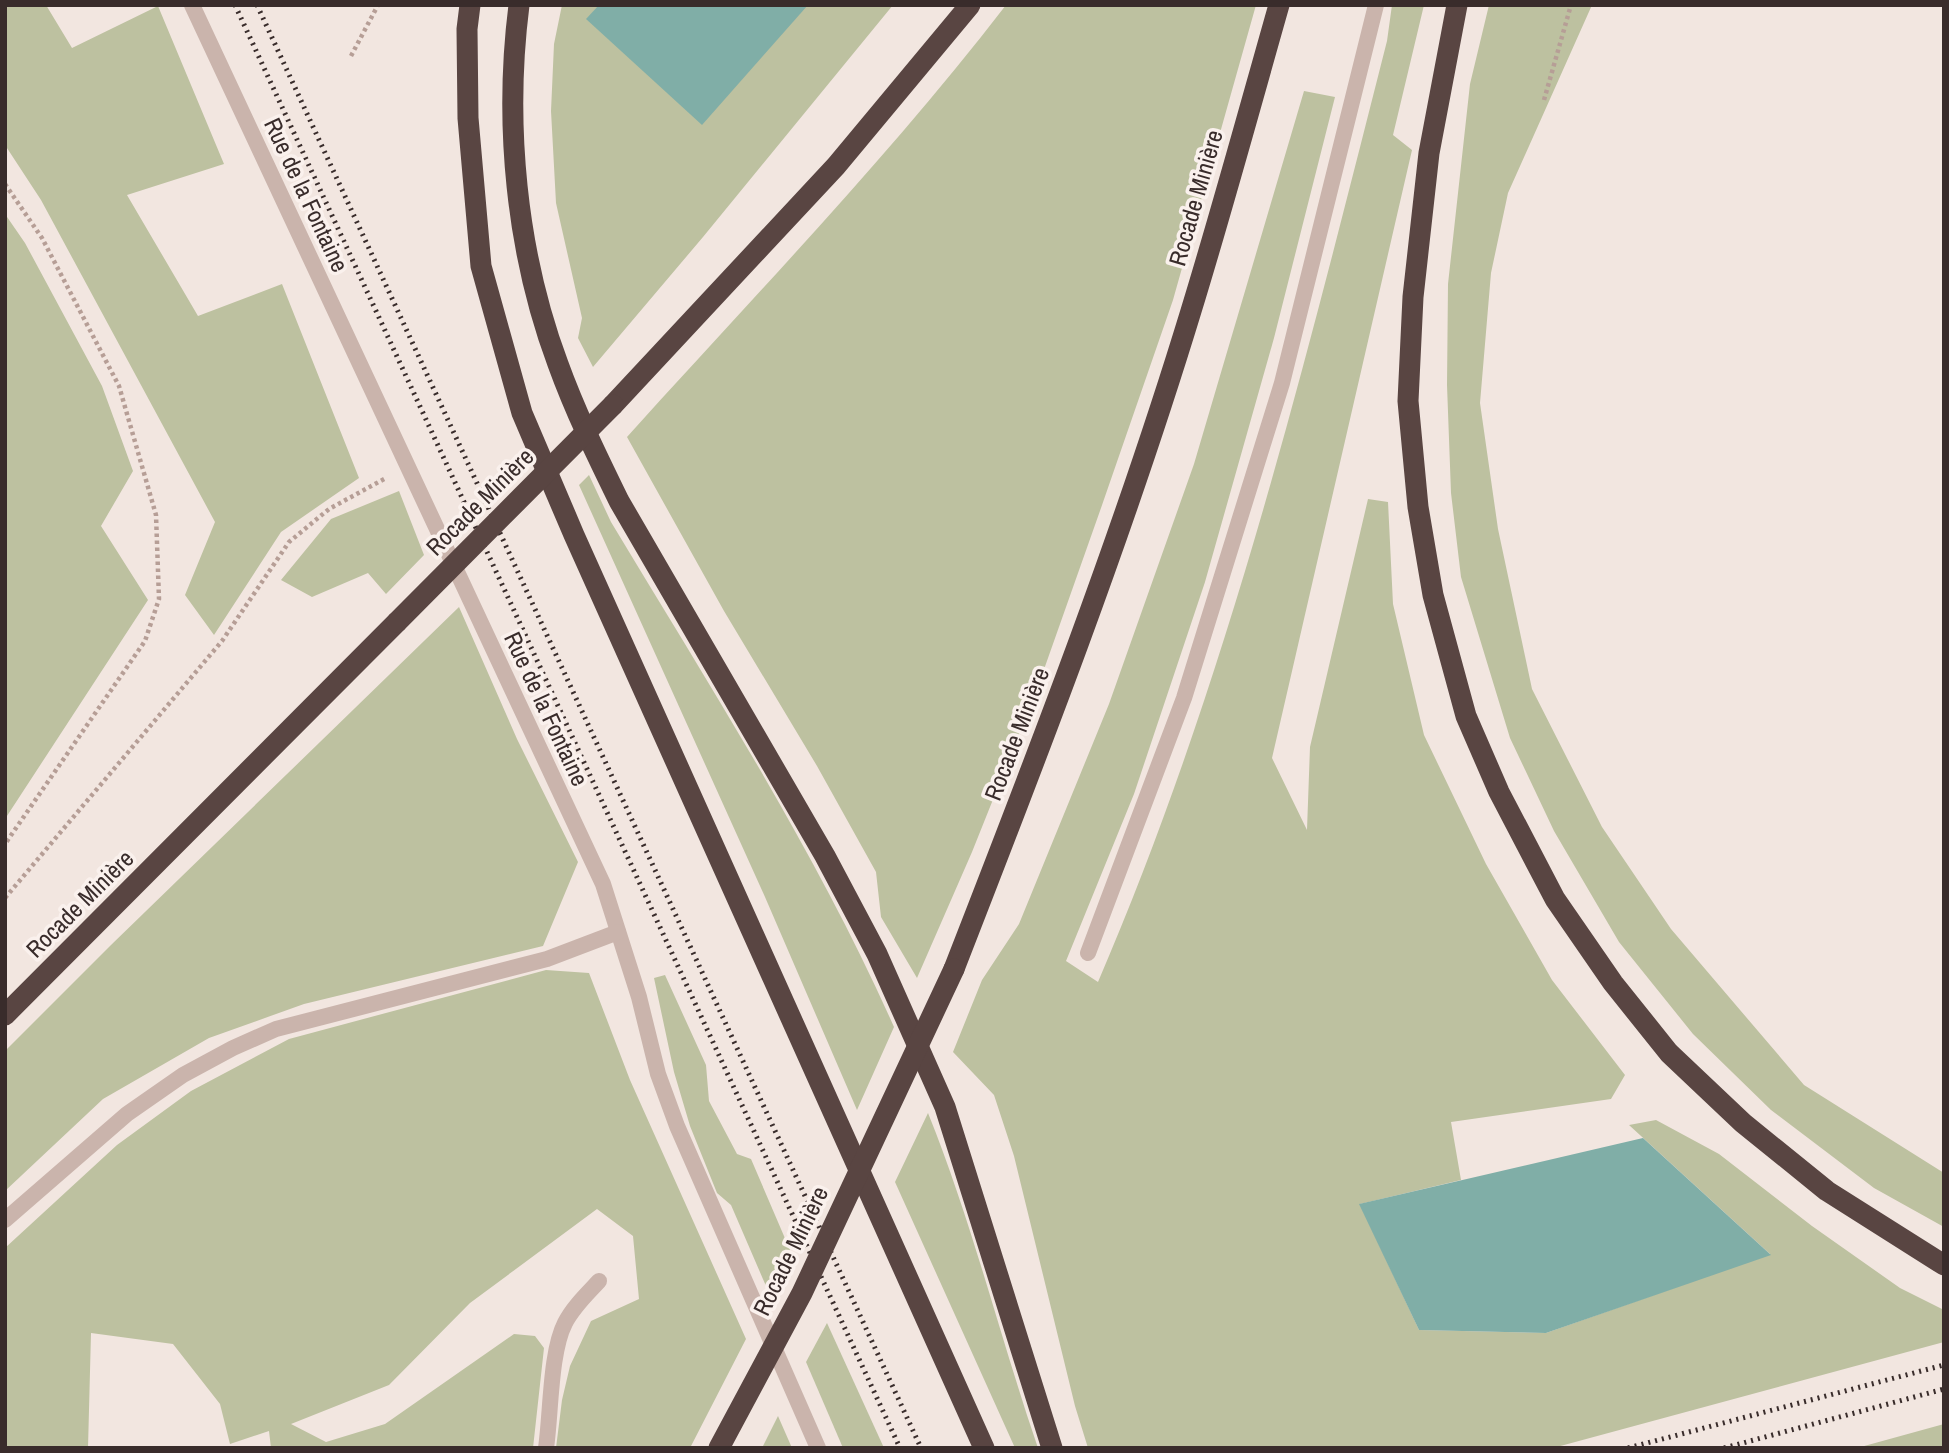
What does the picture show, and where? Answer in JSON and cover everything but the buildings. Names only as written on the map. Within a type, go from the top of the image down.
[{"type":"highway","points":[[470,5],[467,29],[468,118],[481,266],[522,413],[579,547],[984,1448]]},
{"type":"highway","points":[[519,5],[514,79],[518,193],[527,256],[557,363],[590,442],[619,501],[825,856],[877,954],[945,1107],[1052,1448]]},
{"type":"highway","name":"Rocade Minière","points":[[5,1016],[613,405],[836,166],[970,5]]},
{"type":"highway","name":"Rocade Minière","points":[[719,1448],[802,1293],[954,969],[1057,706],[1123,519],[1191,311],[1279,5]]},
{"type":"highway","points":[[1457,5],[1429,153],[1413,297],[1408,401],[1418,507],[1433,595],[1466,716],[1499,792],[1555,899],[1613,983],[1669,1053],[1742,1123],[1827,1191],[1944,1265]]},
{"type":"lane","name":"Rue de la Fontaine","points":[[192,5],[603,884],[639,997],[658,1074],[677,1126],[818,1448]]},
{"type":"lane","points":[[1088,953],[1184,698],[1282,383],[1376,5]]},
{"type":"lane","points":[[5,1220],[127,1114],[183,1075],[233,1048],[276,1029],[547,959],[618,932]]},
{"type":"lane","points":[[546,1448],[556,1350],[564,1325],[573,1309],[599,1280]]},
{"type":"path","points":[[351,56],[378,5]]},
{"type":"path","points":[[1544,100],[1572,5]]},
{"type":"path","points":[[5,184],[42,238],[119,386],[156,515],[159,599],[145,641],[5,844]]},
{"type":"path","points":[[5,898],[222,641],[289,542],[329,509],[376,482],[410,470]]},
{"type":"green space","points":[[5,5],[46,5],[72,48],[158,6],[224,164],[127,195],[198,316],[282,284],[359,478],[281,532],[214,635],[185,595],[215,522],[41,200],[5,145]]},
{"type":"green space","points":[[562,5],[893,5],[593,367],[578,338],[582,318],[556,203],[551,111],[554,44]]},
{"type":"green space","points":[[1006,5],[1256,5],[1173,300],[1101,508],[1036,692],[972,852],[917,978],[881,917],[876,872],[817,766],[724,611],[627,437],[868,171]]},
{"type":"green space","points":[[1392,5],[1424,5],[1393,135],[1412,150],[1272,758],[1307,830],[1310,747],[1368,499],[1388,502],[1393,604],[1424,735],[1486,864],[1552,980],[1625,1075],[1611,1099],[1451,1122],[1461,1180],[1360,1204],[1419,1330],[1546,1333],[1770,1254],[1629,1125],[1656,1120],[1719,1154],[1812,1226],[1900,1288],[1944,1310],[1944,1342],[1553,1448],[1088,1448],[1075,1406],[1014,1156],[994,1095],[953,1052],[982,980],[1019,924],[1109,704],[1194,464],[1304,91],[1335,97],[1274,338],[1205,582],[1134,794],[1066,961],[1098,982],[1187,752],[1261,518],[1357,160],[1387,41]]},
{"type":"green space","points":[[1489,5],[1592,5],[1508,193],[1491,273],[1480,403],[1498,529],[1532,689],[1602,827],[1671,929],[1804,1085],[1944,1173],[1944,1227],[1874,1188],[1771,1110],[1693,1034],[1619,942],[1554,831],[1510,738],[1461,577],[1451,493],[1447,385],[1448,284],[1470,84]]},
{"type":"green space","points":[[5,214],[25,243],[102,386],[133,471],[101,526],[148,600],[5,819]]},
{"type":"green space","points":[[589,475],[611,522],[796,833],[864,962],[894,1027],[857,1110],[765,897],[579,485]]},
{"type":"green space","points":[[399,491],[424,555],[386,594],[368,573],[312,597],[281,580],[331,519]]},
{"type":"green space","points":[[459,607],[517,739],[578,862],[543,946],[304,1004],[209,1038],[103,1099],[5,1191],[5,1051]]},
{"type":"green space","points":[[546,970],[589,973],[630,1080],[746,1339],[690,1448],[556,1448],[562,1400],[570,1366],[591,1321],[639,1299],[633,1236],[597,1209],[470,1303],[389,1385],[291,1424],[326,1442],[385,1424],[514,1334],[535,1336],[544,1348],[533,1448],[271,1448],[269,1431],[230,1444],[220,1404],[173,1344],[91,1333],[88,1448],[5,1448],[5,1248],[117,1145],[191,1091],[289,1039]]},
{"type":"green space","points":[[665,975],[706,1065],[709,1101],[737,1154],[751,1159],[790,1250],[769,1293],[731,1205],[717,1193],[690,1126],[674,1072],[654,978]]},
{"type":"green space","points":[[928,1113],[972,1238],[1038,1448],[1015,1448],[895,1182]]},
{"type":"green space","points":[[827,1323],[884,1448],[843,1448],[806,1362]]},
{"type":"green space","points":[[778,1416],[792,1448],[762,1448]]},
{"type":"green space","points":[[1944,1424],[1944,1448],[1857,1448]]},
{"type":"water","points":[[599,5],[808,5],[702,125],[586,19]]},
{"type":"water","points":[[1643,1138],[1771,1255],[1546,1333],[1419,1330],[1359,1204]]},
{"type":"railway","points":[[235,5],[900,1448]]},
{"type":"railway","points":[[257,5],[921,1448]]},
{"type":"railway","points":[[1628,1448],[1944,1365]]},
{"type":"railway","points":[[1724,1448],[1944,1389]]}]
